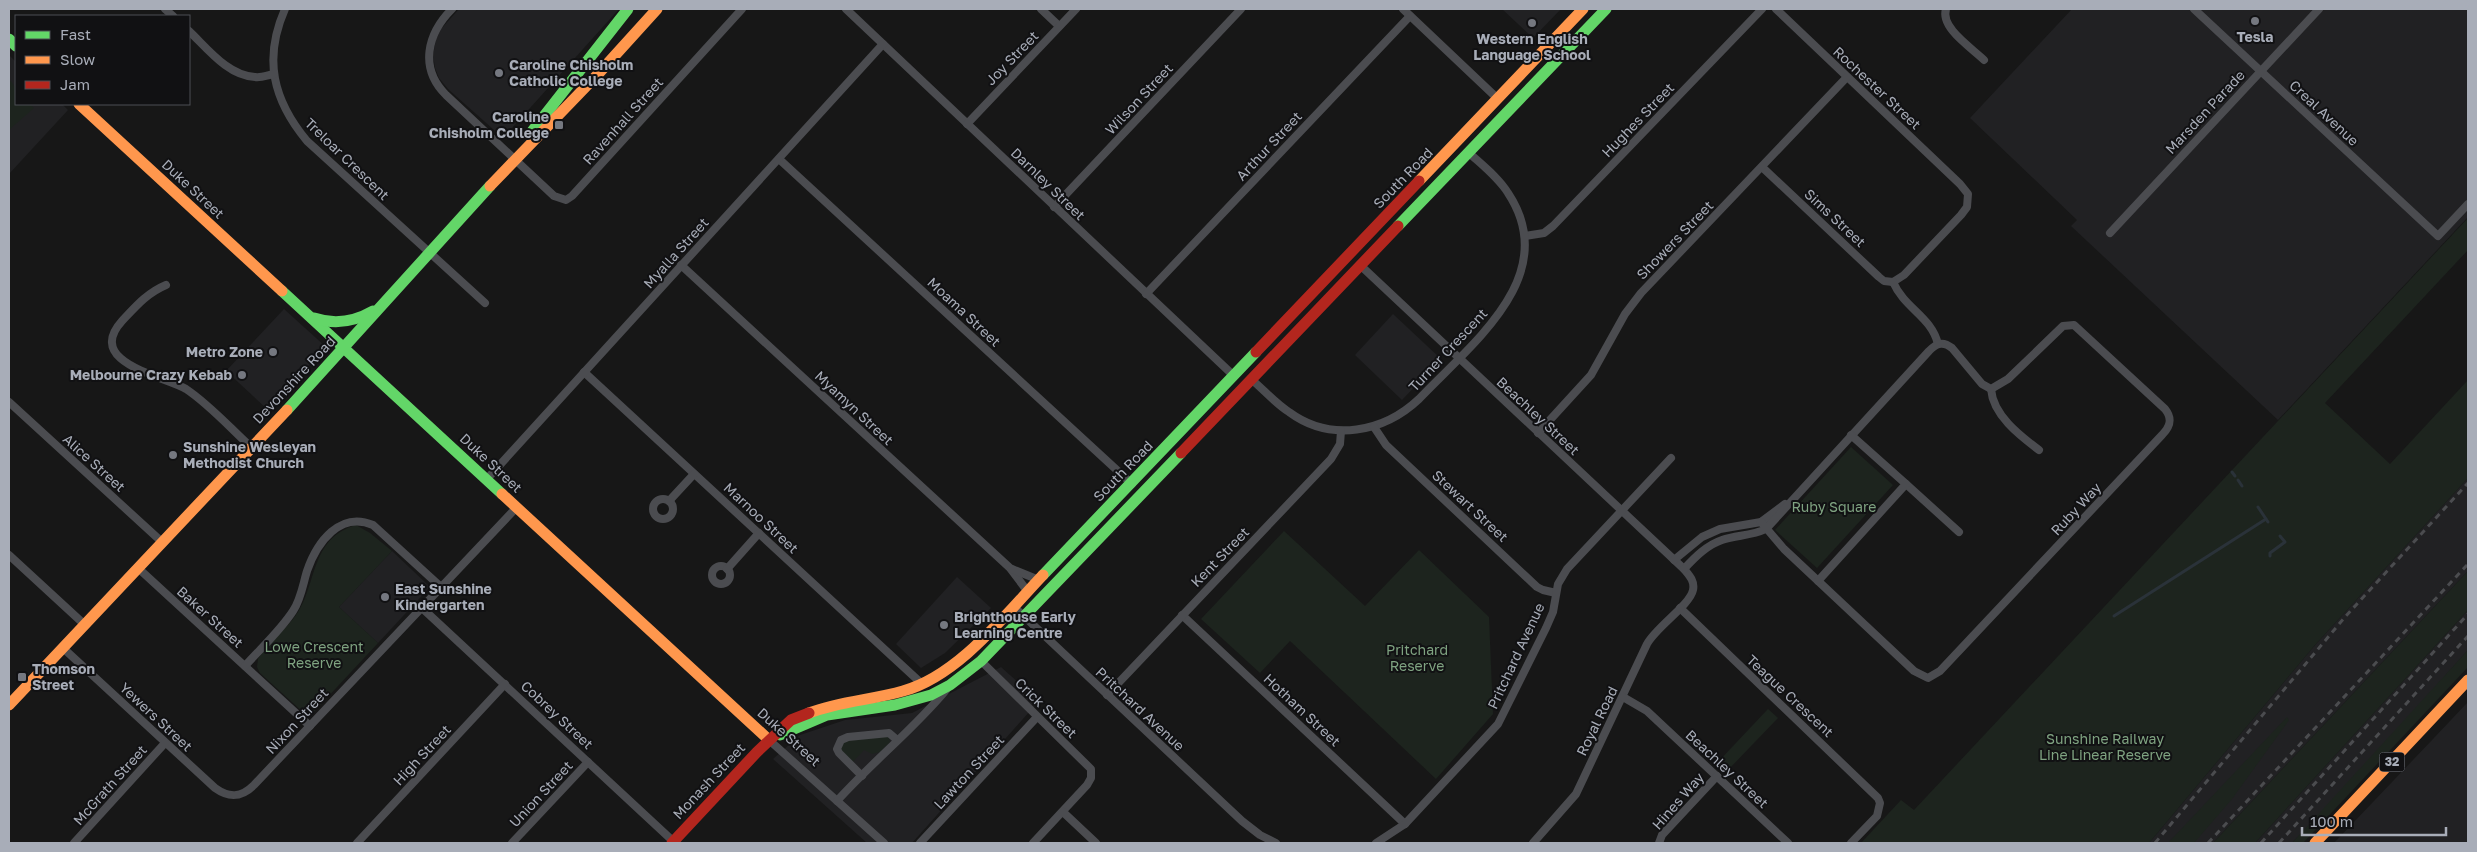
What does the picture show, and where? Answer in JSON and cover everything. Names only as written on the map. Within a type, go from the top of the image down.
[{"type":"street","name":"Treloar Crescent","points":[[285,9],[275,40],[274,74],[279,98],[290,121],[307,140],[484,304]]},
{"type":"street","points":[[452,9],[438,25],[429,46],[432,75],[446,95],[514,159]]},
{"type":"street","points":[[514,159],[536,124],[628,9]]},
{"type":"street","points":[[514,159],[657,9]]},
{"type":"street","name":"Ravenhall Street","points":[[514,159],[554,196],[562,200],[569,198],[742,9]]},
{"type":"street","name":"Darnley Street","points":[[846,9],[1234,376]]},
{"type":"street","points":[[1041,9],[1060,26]]},
{"type":"street","name":"Joy Street","points":[[967,124],[1076,9]]},
{"type":"street","name":"Wilson Street","points":[[1054,207],[1241,9]]},
{"type":"street","points":[[1402,9],[1509,109]]},
{"type":"street","name":"South Road","points":[[769,740],[791,720],[812,710],[896,693],[921,683],[962,657],[1014,607],[1132,484],[1583,9]]},
{"type":"street","name":"South Road","points":[[837,800],[896,740],[914,726],[950,685],[981,661],[1606,9]]},
{"type":"street","name":"Hughes Street","points":[[1525,236],[1544,233],[1553,226],[1762,9]]},
{"type":"street","name":"Rochester Street","points":[[1776,9],[1960,184],[1968,194],[1967,207],[1904,275],[1893,282]]},
{"type":"street","name":"Creal Avenue","points":[[2194,9],[2438,236],[2468,204]]},
{"type":"street","name":"Marsden Parade","points":[[2110,233],[2319,9]]},
{"type":"street","points":[[1945,10],[1946,20],[1951,29],[1984,60]]},
{"type":"street","name":"Arthur Street","points":[[1146,294],[1410,16]]},
{"type":"street","points":[[190,32],[221,62],[235,72],[255,78],[274,74]]},
{"type":"street","name":"Myalla Street","points":[[487,479],[883,44]]},
{"type":"street","name":"Showers Street","points":[[1538,433],[1591,375],[1625,314],[1642,294],[1847,77]]},
{"type":"street","name":"Duke Street","points":[[80,105],[769,740],[884,843]]},
{"type":"street","name":"Turner Crescent","points":[[1251,379],[1290,413],[1312,425],[1342,431],[1374,427],[1409,409],[1458,358],[1510,300],[1521,272],[1525,236],[1515,204],[1507,192],[1468,152]]},
{"type":"street","name":"Moama Street","points":[[779,158],[1132,484]]},
{"type":"street","name":"Devonshire Road","points":[[9,705],[252,448],[514,159]]},
{"type":"street","name":"Sims Street","points":[[1762,167],[1879,277],[1884,281],[1893,282]]},
{"type":"street","points":[[1347,258],[1360,265]]},
{"type":"street","name":"Myamyn Street","points":[[681,265],[1010,568],[1028,592]]},
{"type":"street","name":"Beachley Street","points":[[1360,265],[1684,569],[1691,577],[1694,588]]},
{"type":"street","points":[[1893,282],[1900,296],[1933,328],[1938,344]]},
{"type":"street","points":[[166,285],[146,296],[117,326],[112,339],[117,353],[140,372],[185,389],[252,448]]},
{"type":"street","points":[[310,316],[322,321],[337,323],[366,316],[383,305]]},
{"type":"street","name":"Ruby Way","points":[[1763,526],[1818,581],[1914,671],[1928,678],[1934,676],[2162,436],[2170,424],[2170,416],[2165,409],[2074,325],[2063,326],[2008,379],[1991,389]]},
{"type":"street","points":[[1684,569],[1708,547],[1723,540],[1755,534],[1763,526],[1778,517],[1792,498],[1928,351],[1938,344],[1946,344],[1952,348],[1982,384],[1991,389],[1993,400],[2000,413],[2021,435],[2039,450]]},
{"type":"street","name":"Marnoo Street","points":[[584,372],[921,683]]},
{"type":"street","points":[[1234,376],[1251,379]]},
{"type":"street","name":"Alice Street","points":[[9,402],[162,542]]},
{"type":"street","name":"Stewart Street","points":[[1374,427],[1386,445],[1537,587],[1556,593]]},
{"type":"street","name":"Kent Street","points":[[1106,695],[1331,459],[1340,444],[1342,431]]},
{"type":"street","points":[[1851,435],[1959,532]]},
{"type":"street","name":"Pritchard Avenue","points":[[1376,843],[1405,824],[1498,724],[1549,620],[1556,593],[1567,569],[1672,458]]},
{"type":"street","points":[[669,501],[694,474]]},
{"type":"street","points":[[1818,581],[1906,484]]},
{"type":"street","name":"Nixon Street","points":[[238,795],[248,791],[517,507]]},
{"type":"street","points":[[245,666],[293,611],[313,558],[328,536],[344,523],[365,522],[374,526],[441,587]]},
{"type":"street","points":[[1674,560],[1702,537],[1720,529],[1763,526]]},
{"type":"street","points":[[1720,529],[1723,540]]},
{"type":"street","points":[[727,568],[759,533]]},
{"type":"street","points":[[9,555],[85,625]]},
{"type":"street","name":"Baker Street","points":[[138,568],[310,726]]},
{"type":"street","name":"Myamyn Street","points":[[1010,568],[1039,580]]},
{"type":"street","name":"Royal Road","points":[[1533,843],[1576,794],[1650,637],[1680,608],[1694,588]]},
{"type":"street","name":"Pritchard Avenue","points":[[1014,607],[1242,821],[1260,835],[1276,843]]},
{"type":"street","name":"Cobrey Street","points":[[422,608],[673,842]]},
{"type":"street","name":"Teague Crescent","points":[[1680,608],[1873,791],[1880,803],[1877,816],[1851,843]]},
{"type":"street","name":"Hotham Street","points":[[1182,615],[1405,824]]},
{"type":"street","name":"Yewers Street","points":[[63,648],[165,743],[221,792],[238,795]]},
{"type":"street","name":"Crick Street","points":[[981,661],[1086,764],[1092,773],[1087,785],[1063,812]]},
{"type":"street","name":"32","points":[[2315,843],[2468,680]]},
{"type":"street","name":"High Street","points":[[357,843],[505,684]]},
{"type":"street","name":"South Road","points":[[769,740],[806,722],[827,715],[912,702],[950,685]]},
{"type":"street","name":"Beachley Street","points":[[1622,697],[1646,711],[1788,843]]},
{"type":"street","name":"Lawton Street","points":[[920,843],[1037,717]]},
{"type":"street","points":[[862,776],[839,753],[837,749],[841,740],[848,737],[889,733],[896,740]]},
{"type":"street","name":"Monash Street","points":[[673,842],[769,740]]},
{"type":"street","name":"McGrath Street","points":[[74,843],[165,743]]},
{"type":"street","name":"Union Street","points":[[512,843],[588,762]]},
{"type":"street","name":"Hines Way","points":[[1659,843],[1662,834],[1717,776]]},
{"type":"street","points":[[1033,843],[1063,812],[1096,843]]},
{"type":"shaded area","name":"Caroline Chisholm Catholic College","points":[[459,9],[619,9],[503,138],[448,89],[439,78],[435,68],[433,55],[436,39],[441,29]]},
{"type":"shaded area","name":"Western English Language School","points":[[1502,9],[1561,9],[1533,38]]},
{"type":"shaded area","points":[[2072,9],[2468,9],[2468,217],[2278,420],[2071,226],[2077,220],[1970,118]]},
{"type":"shaded area","points":[[9,55],[15,61],[15,105],[63,105],[68,110],[9,174]]},
{"type":"shaded area","points":[[284,309],[326,347],[268,410],[226,371]]},
{"type":"shaded area","points":[[1393,314],[1441,359],[1402,400],[1355,355]]},
{"type":"shaded area","points":[[2468,478],[2468,571],[2213,843],[2149,843],[2315,645]]},
{"type":"shaded area","name":"East Sunshine Kindergarten","points":[[392,551],[430,587],[378,643],[339,607]]},
{"type":"shaded area","name":"Brighthouse Early Learning Centre","points":[[957,577],[991,608],[945,653],[921,668],[896,644]]},
{"type":"shaded area","points":[[2468,610],[2468,650],[2367,764],[2292,843],[2255,843]]},
{"type":"shaded area","points":[[1001,667],[1039,701],[912,843],[867,843],[773,759],[800,735],[845,720],[912,713]]},
{"type":"shaded area","points":[[2468,702],[2468,843],[2334,843],[2433,739]]},
{"type":"green space","points":[[9,79],[15,87],[15,105],[31,105],[34,108],[9,130]]},
{"type":"green space","name":"Sunshine Railway Line Linear Reserve","points":[[2468,218],[2468,250],[2325,403],[2390,464],[2468,380],[2468,478],[2315,645],[2149,843],[1861,843],[1901,800],[1914,810]]},
{"type":"green space","name":"Ruby Square","points":[[1851,447],[1893,485],[1817,568],[1775,530]]},
{"type":"green space","name":"Lowe Crescent Reserve","points":[[356,525],[370,533],[392,551],[339,607],[378,643],[310,716],[304,713],[260,673],[257,667],[258,659],[298,612],[323,550],[341,531]]},
{"type":"green space","name":"Pritchard Reserve","points":[[1284,531],[1365,606],[1419,550],[1489,617],[1493,714],[1436,779],[1290,641],[1260,673],[1201,619]]},
{"type":"green space","points":[[2468,571],[2468,610],[2255,843],[2213,843]]},
{"type":"green space","points":[[2468,650],[2468,667],[2303,843],[2292,843]]},
{"type":"green space","points":[[1768,709],[1778,718],[1727,771],[1718,762]]},
{"type":"green space","points":[[2287,717],[2289,720],[2232,799],[2194,843],[2168,843]]},
{"type":"green space","points":[[886,736],[890,742],[880,752],[872,754],[864,750],[852,763],[842,753],[841,747],[845,741]]},
{"type":"waterway","points":[[2232,472],[2235,476]]},
{"type":"waterway","points":[[2238,480],[2242,486]]},
{"type":"waterway","points":[[2258,507],[2268,522]]},
{"type":"waterway","points":[[2114,616],[2266,519]]},
{"type":"waterway","points":[[2270,556],[2270,553],[2285,542],[2280,536]]},
{"type":"railway","points":[[2155,843],[2345,617],[2468,483]]},
{"type":"railway","points":[[2208,843],[2468,564]]},
{"type":"railway","points":[[2261,843],[2468,614]]},
{"type":"railway","points":[[2279,843],[2468,636]]},
{"type":"traffic: fast","points":[[530,134],[628,9]]},
{"type":"traffic: fast","points":[[1398,226],[1606,9]]},
{"type":"traffic: fast","points":[[9,39],[15,45]]},
{"type":"traffic: fast","points":[[287,410],[490,186]]},
{"type":"traffic: fast","points":[[282,291],[502,494]]},
{"type":"traffic: fast","points":[[314,318],[337,322],[359,318],[373,311]]},
{"type":"traffic: fast","points":[[1043,575],[1256,352]]},
{"type":"traffic: fast","points":[[780,735],[827,715],[895,705],[931,695],[950,685],[981,661],[1181,453]]},
{"type":"traffic: slow","points":[[490,186],[599,73],[657,9]]},
{"type":"traffic: slow","points":[[1419,181],[1583,9]]},
{"type":"traffic: slow","points":[[80,105],[282,291]]},
{"type":"traffic: slow","points":[[9,705],[287,410]]},
{"type":"traffic: slow","points":[[502,494],[769,740]]},
{"type":"traffic: slow","points":[[809,713],[832,706],[903,691],[943,672],[997,625],[1043,575]]},
{"type":"traffic: slow","points":[[2315,843],[2468,680]]},
{"type":"traffic: jam","points":[[1256,352],[1419,181]]},
{"type":"traffic: jam","points":[[1181,453],[1398,226]]},
{"type":"traffic: jam","points":[[672,843],[757,752],[791,720],[809,713]]},
{"type":"place","name":"Tesla","points":[[2255,21]]},
{"type":"place","name":"Western English Language School","points":[[1532,23]]},
{"type":"place","name":"Caroline Chisholm Catholic College","points":[[499,73]]},
{"type":"place","name":"Caroline Chisholm College","points":[[559,125]]},
{"type":"place","name":"Metro Zone","points":[[273,352]]},
{"type":"place","name":"Melbourne Crazy Kebab","points":[[242,375]]},
{"type":"place","name":"Sunshine Wesleyan Methodist Church","points":[[173,455]]},
{"type":"place","name":"East Sunshine Kindergarten","points":[[385,597]]},
{"type":"place","name":"Brighthouse Early Learning Centre","points":[[944,625]]},
{"type":"place","name":"Thomson Street","points":[[22,677]]}]
